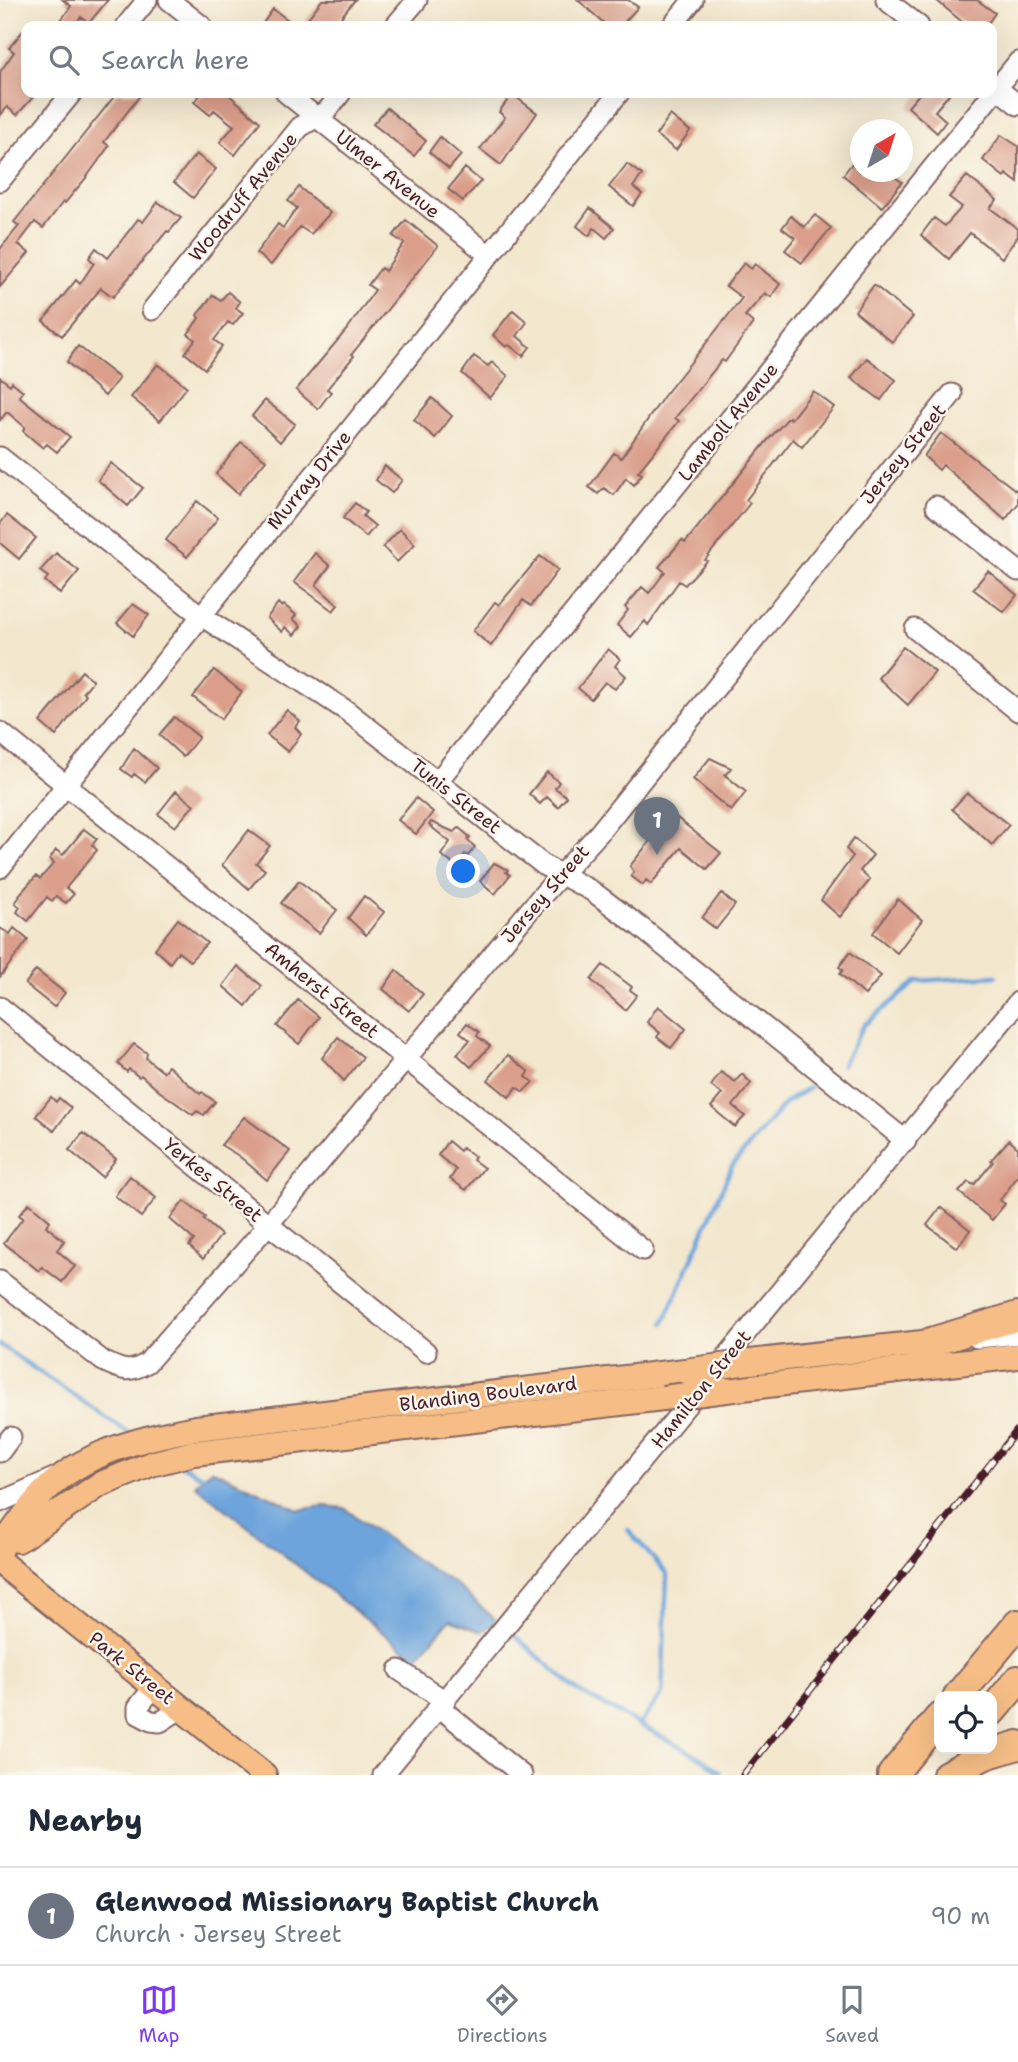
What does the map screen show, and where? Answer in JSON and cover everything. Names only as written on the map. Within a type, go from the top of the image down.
[{"type":"highway","points":[[931,1342],[1018,1316]]},
{"type":"highway","points":[[963,1691],[1007,1644],[1018,1624]]},
{"type":"highway","points":[[997,1705],[1018,1680]]},
{"type":"highway","points":[[892,1775],[934,1724]]},
{"type":"highway","points":[[947,1775],[985,1755],[1018,1745]]},
{"type":"highway","points":[[939,1775],[957,1754]]},
{"type":"main road","name":"Blanding Boulevard","points":[[0,1551],[43,1493],[67,1472],[106,1453],[174,1433],[931,1342]]},
{"type":"main road","name":"Blanding Boulevard","points":[[0,1551],[99,1485],[151,1464],[187,1455],[1018,1356]]},
{"type":"main road","name":"Park Street","points":[[0,1562],[264,1775]]},
{"type":"street","points":[[130,21],[147,0]]},
{"type":"street","points":[[169,0],[196,21]]},
{"type":"street","points":[[399,21],[417,0]]},
{"type":"street","points":[[676,21],[693,0]]},
{"type":"street","points":[[886,0],[913,21]]},
{"type":"street","name":"Lamboll Avenue","points":[[997,83],[1018,62]]},
{"type":"street","points":[[997,88],[1018,105]]},
{"type":"street","points":[[0,181],[68,98]]},
{"type":"street","name":"Ulmer Avenue","points":[[292,98],[489,255]]},
{"type":"street","name":"Woodruff Avenue","points":[[152,310],[300,127],[327,111],[337,98]]},
{"type":"street","name":"Murray Drive","points":[[0,868],[615,98]]},
{"type":"street","name":"Lamboll Avenue","points":[[437,782],[984,98]]},
{"type":"street","name":"Jersey Street","points":[[0,1281],[103,1362],[120,1369],[135,1370],[161,1349],[268,1225],[561,873],[599,833],[953,394]]},
{"type":"street","name":"Tunis Street","points":[[0,457],[200,615],[317,690],[545,866],[592,891],[639,926],[906,1141]]},
{"type":"street","points":[[936,506],[1018,571]]},
{"type":"street","points":[[915,629],[1018,711]]},
{"type":"street","name":"Amherst Street","points":[[0,732],[643,1250]]},
{"type":"street","name":"Hamilton Street","points":[[383,1775],[1018,1002]]},
{"type":"street","name":"Yerkes Street","points":[[0,1007],[426,1352]]},
{"type":"street","name":"Blanding Boulevard","points":[[931,1342],[1018,1334]]},
{"type":"street","points":[[0,1502],[67,1472]]},
{"type":"street","points":[[399,1670],[522,1775]]},
{"type":"water","points":[[211,1469],[299,1510],[323,1506],[344,1508],[455,1584],[495,1619],[492,1625],[481,1632],[450,1620],[416,1659],[195,1485]]},
{"type":"building","points":[[63,0],[108,0],[91,21],[81,17],[78,21],[60,21],[71,6]]},
{"type":"building","points":[[322,0],[355,0],[338,21],[306,21]]},
{"type":"building","points":[[578,0],[628,0],[638,7],[625,21],[601,21]]},
{"type":"building","points":[[936,0],[977,0],[995,13],[989,21],[961,21]]},
{"type":"building","points":[[273,9],[289,21],[265,21]]},
{"type":"building","points":[[21,33],[21,98],[32,98],[17,115],[7,107],[0,116],[0,72],[14,52],[9,48]]},
{"type":"building","points":[[113,98],[138,98],[104,142],[109,146],[86,178],[43,228],[35,222],[18,244],[29,253],[0,287],[0,249],[19,226],[14,222]]},
{"type":"building","points":[[198,98],[233,98],[260,122],[235,155],[220,142],[234,126],[214,110],[210,115],[194,102]]},
{"type":"building","points":[[509,98],[517,98],[537,113],[501,165],[480,149],[505,117],[499,112]]},
{"type":"building","points":[[916,98],[946,98],[935,111],[946,121],[937,133],[908,107]]},
{"type":"building","points":[[387,108],[426,141],[414,156],[373,124]]},
{"type":"building","points":[[670,115],[690,131],[676,150],[656,135]]},
{"type":"building","points":[[1001,135],[1018,146],[1018,183],[1006,174],[1004,177],[983,160]]},
{"type":"building","points":[[440,137],[461,155],[449,169],[429,152]]},
{"type":"building","points":[[196,154],[216,169],[193,198],[174,182]]},
{"type":"building","points":[[627,164],[642,175],[633,187],[642,194],[633,206],[609,187]]},
{"type":"building","points":[[850,166],[850,181],[843,175]]},
{"type":"building","points":[[465,168],[481,181],[463,201],[448,189]]},
{"type":"building","points":[[967,176],[997,200],[990,208],[1018,229],[1018,236],[1002,258],[970,233],[949,259],[921,235],[934,218],[945,226],[962,207],[949,197]]},
{"type":"building","points":[[852,182],[902,182],[882,207]]},
{"type":"building","points":[[299,187],[330,213],[311,234],[300,227],[271,265],[256,253],[278,224],[283,228],[297,208],[288,201]]},
{"type":"building","points":[[158,202],[181,218],[167,231],[113,297],[101,288],[62,336],[43,321],[76,280],[80,284],[94,263],[89,258],[96,248],[108,258],[138,219],[143,222]]},
{"type":"building","points":[[590,208],[614,228],[606,238],[594,228],[589,236],[577,226]]},
{"type":"building","points":[[815,215],[831,228],[802,263],[785,250],[795,238],[782,228],[791,216],[804,227]]},
{"type":"building","points":[[406,220],[438,246],[352,354],[354,356],[327,389],[331,392],[318,409],[296,390],[348,328],[375,290],[368,285],[381,268],[385,271],[404,243],[393,236]]},
{"type":"building","points":[[744,263],[751,269],[755,264],[780,284],[771,297],[765,293],[745,316],[753,323],[725,362],[722,360],[675,418],[679,421],[638,472],[642,474],[634,485],[626,478],[614,495],[604,488],[598,494],[589,487],[614,453],[621,458],[664,396],[742,298],[726,286]]},
{"type":"building","points":[[874,285],[913,317],[892,342],[855,311]]},
{"type":"building","points":[[228,292],[240,302],[236,308],[243,313],[233,325],[228,322],[214,340],[222,346],[205,369],[185,353],[195,340],[188,334],[199,318],[197,315],[213,295],[221,300]]},
{"type":"building","points":[[513,310],[527,322],[517,336],[530,347],[523,356],[509,345],[506,347],[493,335]]},
{"type":"building","points":[[78,346],[119,378],[105,396],[67,362]]},
{"type":"building","points":[[474,356],[488,366],[492,362],[508,376],[490,398],[462,373]]},
{"type":"building","points":[[867,358],[896,380],[881,400],[851,378]]},
{"type":"building","points":[[158,364],[187,387],[160,421],[131,397]]},
{"type":"building","points":[[0,377],[23,391],[19,396],[70,437],[57,452],[47,444],[43,448],[23,431],[25,427],[7,412],[0,420]]},
{"type":"building","points":[[813,391],[834,407],[802,447],[793,439],[746,500],[750,503],[705,560],[707,561],[685,585],[679,581],[648,625],[645,621],[631,637],[617,625],[628,610],[625,607],[642,587],[649,593],[665,572],[659,567],[682,540],[685,543],[767,441],[789,417],[791,419]]},
{"type":"building","points":[[432,398],[452,416],[435,438],[414,420]]},
{"type":"building","points":[[265,400],[295,424],[280,442],[252,416]]},
{"type":"building","points":[[941,433],[1018,492],[1018,504],[1005,520],[943,465],[939,470],[924,456]]},
{"type":"building","points":[[241,442],[266,460],[238,494],[216,474]]},
{"type":"building","points":[[111,463],[143,488],[128,506],[98,480]]},
{"type":"building","points":[[385,466],[402,480],[392,493],[376,480]]},
{"type":"building","points":[[197,501],[218,518],[187,557],[166,540]]},
{"type":"building","points":[[355,503],[366,512],[363,516],[375,526],[366,537],[343,518]]},
{"type":"building","points":[[7,515],[36,538],[19,559],[0,543],[0,524]]},
{"type":"building","points":[[400,529],[415,544],[397,562],[383,547]]},
{"type":"building","points":[[56,553],[79,571],[60,594],[45,581],[48,577],[40,571]]},
{"type":"building","points":[[315,553],[330,566],[316,585],[338,605],[333,611],[294,582]]},
{"type":"building","points":[[540,556],[558,570],[531,606],[523,600],[491,646],[473,631],[495,602],[499,605]]},
{"type":"building","points":[[988,571],[1017,595],[1004,612],[973,589]]},
{"type":"building","points":[[278,603],[296,615],[293,619],[301,626],[294,635],[285,627],[282,632],[267,618]]},
{"type":"building","points":[[133,604],[149,615],[133,636],[117,623]]},
{"type":"building","points":[[903,647],[935,672],[908,705],[878,678]]},
{"type":"building","points":[[608,649],[620,659],[615,666],[626,676],[615,689],[605,682],[591,699],[578,688]]},
{"type":"building","points":[[214,670],[242,692],[221,719],[193,697]]},
{"type":"building","points":[[82,671],[93,681],[83,692],[86,695],[56,736],[40,722]]},
{"type":"building","points":[[287,710],[300,721],[295,727],[301,734],[288,752],[267,735]]},
{"type":"building","points":[[174,717],[199,737],[183,757],[159,735]]},
{"type":"building","points":[[134,748],[157,768],[145,782],[121,769]]},
{"type":"building","points":[[710,758],[731,768],[725,775],[746,792],[731,811],[693,779]]},
{"type":"building","points":[[547,772],[559,782],[555,788],[567,797],[558,807],[547,797],[540,804],[529,794]]},
{"type":"building","points":[[176,791],[194,805],[175,827],[158,814]]},
{"type":"building","points":[[967,793],[1009,825],[992,845],[952,809]]},
{"type":"building","points":[[416,798],[433,812],[416,834],[398,820]]},
{"type":"building","points":[[672,814],[721,853],[707,869],[681,848],[651,884],[646,880],[643,885],[631,876],[634,872],[630,866]]},
{"type":"building","points":[[431,822],[454,832],[459,828],[470,837],[467,840],[475,847],[468,856],[465,854],[456,866],[441,855],[450,842],[429,825]]},
{"type":"building","points":[[84,829],[97,839],[92,845],[97,850],[66,888],[74,894],[66,903],[56,896],[52,901],[47,897],[28,921],[17,912],[20,907],[15,903],[19,895],[36,876],[40,879],[54,863],[50,859],[56,850],[63,855]]},
{"type":"building","points":[[249,830],[270,846],[256,863],[265,870],[249,889],[222,865]]},
{"type":"building","points":[[854,838],[873,855],[860,871],[870,880],[840,917],[821,900],[853,856],[846,849]]},
{"type":"building","points":[[494,863],[508,870],[506,872],[510,875],[495,894],[480,881]]},
{"type":"building","points":[[299,881],[337,910],[319,933],[281,903]]},
{"type":"building","points":[[721,893],[735,905],[716,929],[702,918]]},
{"type":"building","points":[[364,896],[384,912],[366,935],[348,918]]},
{"type":"building","points":[[898,899],[922,920],[897,953],[873,933]]},
{"type":"building","points":[[178,919],[207,943],[190,961],[178,952],[170,963],[155,949]]},
{"type":"building","points":[[0,928],[10,934],[14,928],[28,940],[0,977]]},
{"type":"building","points":[[850,952],[881,976],[865,995],[840,974],[843,970],[839,967]]},
{"type":"building","points":[[603,965],[632,987],[630,990],[637,995],[625,1010],[591,980]]},
{"type":"building","points":[[238,966],[262,986],[246,1006],[223,986]]},
{"type":"building","points":[[36,970],[65,993],[54,1007],[25,984]]},
{"type":"building","points":[[396,970],[423,994],[409,1011],[383,989]]},
{"type":"building","points":[[298,1000],[319,1017],[299,1044],[277,1026]]},
{"type":"building","points":[[658,1006],[686,1029],[671,1048],[657,1037],[660,1033],[647,1022]]},
{"type":"building","points":[[467,1023],[479,1032],[477,1036],[490,1046],[471,1067],[457,1054],[470,1040],[460,1032]]},
{"type":"building","points":[[338,1037],[363,1057],[344,1081],[322,1058]]},
{"type":"building","points":[[134,1044],[147,1053],[146,1058],[163,1072],[168,1066],[200,1094],[202,1092],[215,1102],[204,1115],[197,1111],[193,1115],[141,1075],[139,1077],[129,1069],[127,1072],[118,1064]]},
{"type":"building","points":[[508,1055],[529,1072],[526,1077],[533,1082],[523,1092],[517,1087],[509,1097],[488,1080]]},
{"type":"building","points":[[721,1072],[735,1082],[742,1074],[751,1083],[733,1106],[745,1116],[735,1127],[711,1107],[722,1094],[711,1086]]},
{"type":"building","points":[[51,1097],[56,1102],[59,1098],[71,1108],[54,1131],[36,1116]]},
{"type":"building","points":[[244,1117],[290,1151],[267,1180],[239,1156],[221,1145]]},
{"type":"building","points":[[83,1133],[116,1159],[102,1177],[69,1150]]},
{"type":"building","points":[[1009,1140],[1018,1148],[1018,1176],[1000,1200],[1005,1204],[992,1220],[959,1192],[968,1182],[974,1185]]},
{"type":"building","points":[[448,1141],[460,1151],[462,1148],[475,1157],[473,1160],[484,1168],[466,1190],[450,1179],[456,1170],[438,1155]]},
{"type":"building","points":[[130,1176],[156,1198],[141,1217],[115,1196]]},
{"type":"building","points":[[184,1201],[205,1217],[203,1219],[221,1235],[203,1259],[189,1246],[194,1240],[170,1219]]},
{"type":"building","points":[[29,1203],[50,1221],[46,1226],[64,1241],[57,1250],[75,1266],[62,1282],[42,1267],[39,1271],[4,1243],[23,1218],[19,1215]]},
{"type":"building","points":[[941,1207],[970,1230],[957,1248],[927,1225]]},
{"type":"waterway","points":[[842,1065],[864,1025],[917,981],[996,976]]},
{"type":"waterway","points":[[664,1323],[732,1166],[785,1103],[810,1087]]},
{"type":"waterway","points":[[0,1345],[129,1433]]},
{"type":"waterway","points":[[182,1465],[203,1477]]},
{"type":"waterway","points":[[628,1530],[667,1574],[662,1694],[639,1725]]},
{"type":"waterway","points":[[509,1631],[578,1691],[701,1758],[720,1772]]},
{"type":"railway","points":[[743,1775],[1018,1429]]},
{"type":"place","name":"Glenwood Missionary Baptist Church","points":[[657,855]]}]
